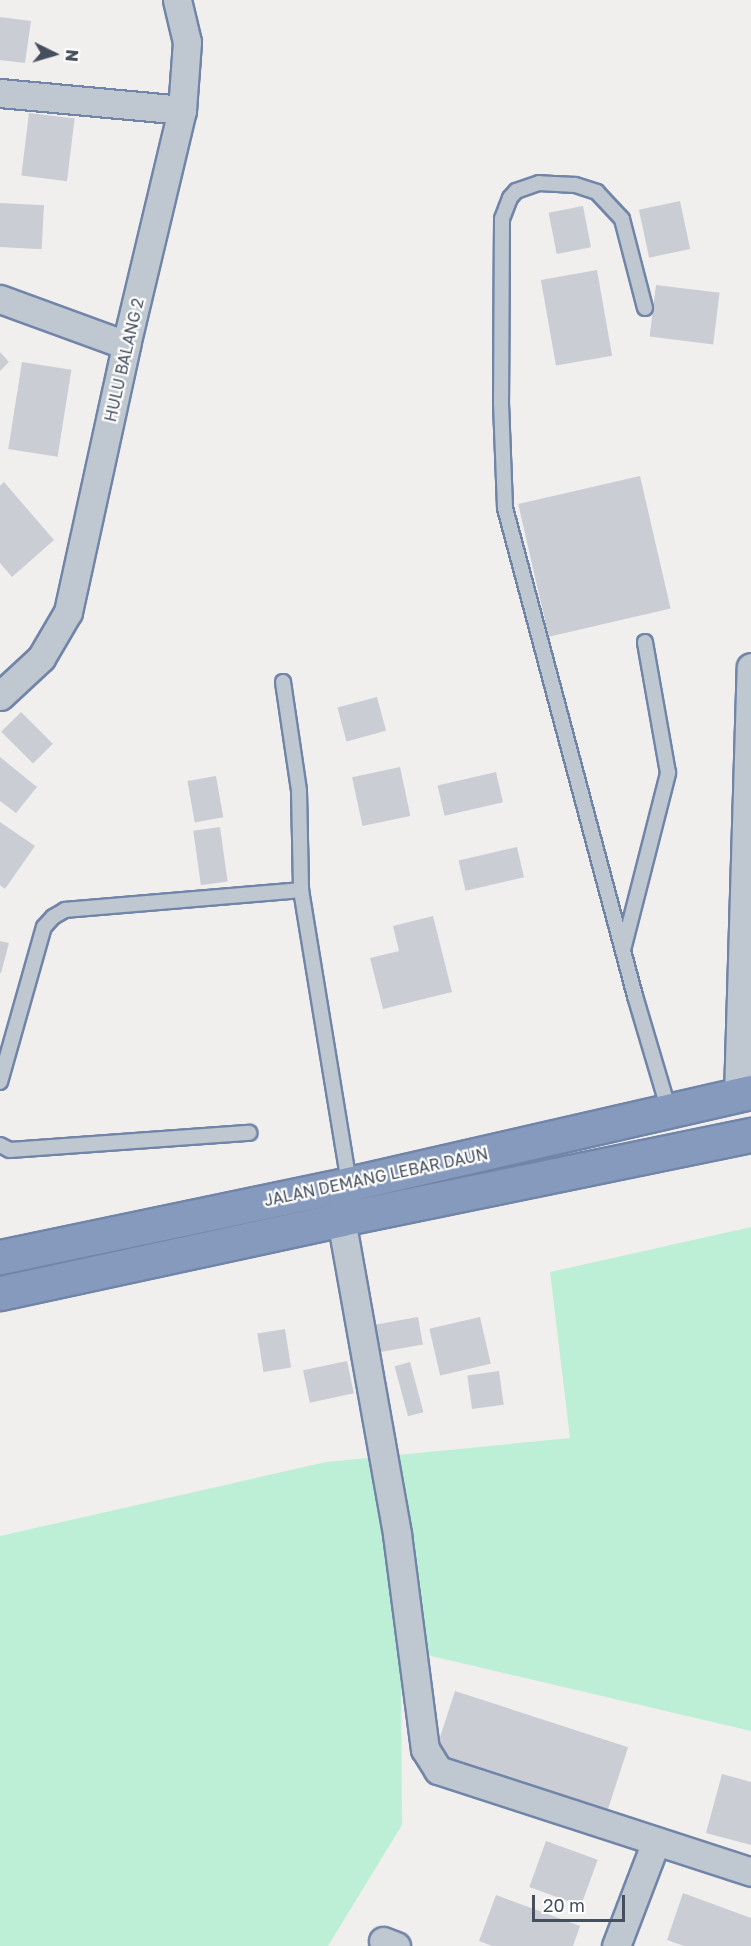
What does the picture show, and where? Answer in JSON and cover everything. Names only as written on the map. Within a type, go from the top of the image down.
[{"type":"highway","name":"JALAN DEMANG LEBAR DAUN","points":[[0,1257],[348,1184],[744,1094]]},
{"type":"highway","name":"JALAN DEMANG LEBAR DAUN","points":[[0,1293],[341,1219],[751,1135]]},
{"type":"street","name":"HULU BALANG 2","points":[[0,696],[41,658],[68,612],[126,345],[182,110],[186,42],[177,0]]},
{"type":"street","points":[[0,93],[182,110]]},
{"type":"street","points":[[0,299],[126,345]]},
{"type":"street","points":[[744,1094],[751,667]]},
{"type":"street","points":[[341,1219],[397,1534],[407,1625],[425,1749],[438,1770],[751,1872]]},
{"type":"street","points":[[616,1946],[656,1840]]},
{"type":"lane","points":[[645,308],[622,219],[597,192],[575,184],[539,183],[516,191],[510,198],[502,219],[501,403],[505,508],[623,951],[669,1110]]},
{"type":"lane","points":[[623,951],[668,773],[645,642]]},
{"type":"lane","points":[[283,682],[299,791],[302,890],[348,1184]]},
{"type":"lane","points":[[0,1082],[45,927],[52,917],[65,910],[302,890]]},
{"type":"lane","points":[[0,1144],[10,1150],[249,1132]]},
{"type":"green space","points":[[751,1227],[751,1731],[401,1649],[402,1825],[328,1946],[0,1946],[0,1536],[326,1462],[570,1438],[550,1272]]},
{"type":"building","points":[[0,17],[31,21],[25,63],[0,60]]},
{"type":"building","points":[[29,113],[75,119],[67,181],[21,176]]},
{"type":"building","points":[[680,201],[690,249],[649,258],[639,210]]},
{"type":"building","points":[[0,203],[44,205],[42,249],[0,247]]},
{"type":"building","points":[[583,206],[591,247],[557,254],[549,213]]},
{"type":"building","points":[[597,270],[612,356],[556,366],[541,280]]},
{"type":"building","points":[[656,285],[720,293],[713,344],[650,337]]},
{"type":"building","points":[[0,352],[9,362],[0,371]]},
{"type":"building","points":[[22,362],[71,370],[58,457],[8,449]]},
{"type":"building","points":[[640,476],[671,609],[549,637],[518,504]]},
{"type":"building","points":[[4,482],[54,540],[12,577],[0,563],[0,486]]},
{"type":"building","points":[[377,697],[386,731],[346,741],[337,708]]},
{"type":"building","points":[[21,712],[53,744],[33,764],[1,732]]},
{"type":"building","points":[[0,757],[37,787],[16,813],[0,801]]},
{"type":"building","points":[[400,767],[410,816],[362,826],[352,777]]},
{"type":"building","points":[[496,772],[503,802],[445,816],[438,785]]},
{"type":"building","points":[[216,776],[223,817],[195,822],[187,781]]},
{"type":"building","points":[[0,822],[35,846],[5,889],[0,885]]},
{"type":"building","points":[[220,827],[228,881],[201,885],[193,831]]},
{"type":"building","points":[[517,847],[524,877],[466,891],[459,860]]},
{"type":"building","points":[[433,916],[452,992],[383,1009],[370,958],[399,951],[393,926]]},
{"type":"building","points":[[0,941],[9,943],[1,973],[0,973]]},
{"type":"building","points":[[418,1317],[423,1345],[377,1353],[372,1325]]},
{"type":"building","points":[[480,1317],[491,1364],[440,1375],[429,1329]]},
{"type":"building","points":[[285,1329],[291,1368],[263,1372],[257,1333]]},
{"type":"building","points":[[347,1361],[354,1393],[310,1403],[303,1370]]},
{"type":"building","points":[[410,1362],[423,1412],[408,1416],[395,1366]]},
{"type":"building","points":[[499,1371],[504,1405],[472,1409],[467,1375]]},
{"type":"building","points":[[455,1691],[628,1747],[607,1811],[434,1755]]},
{"type":"building","points":[[722,1774],[751,1782],[751,1845],[706,1833]]},
{"type":"building","points":[[546,1841],[598,1860],[581,1906],[529,1887]]},
{"type":"building","points":[[683,1893],[751,1918],[751,1946],[684,1946],[667,1940]]},
{"type":"building","points":[[496,1895],[580,1926],[573,1946],[492,1946],[479,1941]]}]
